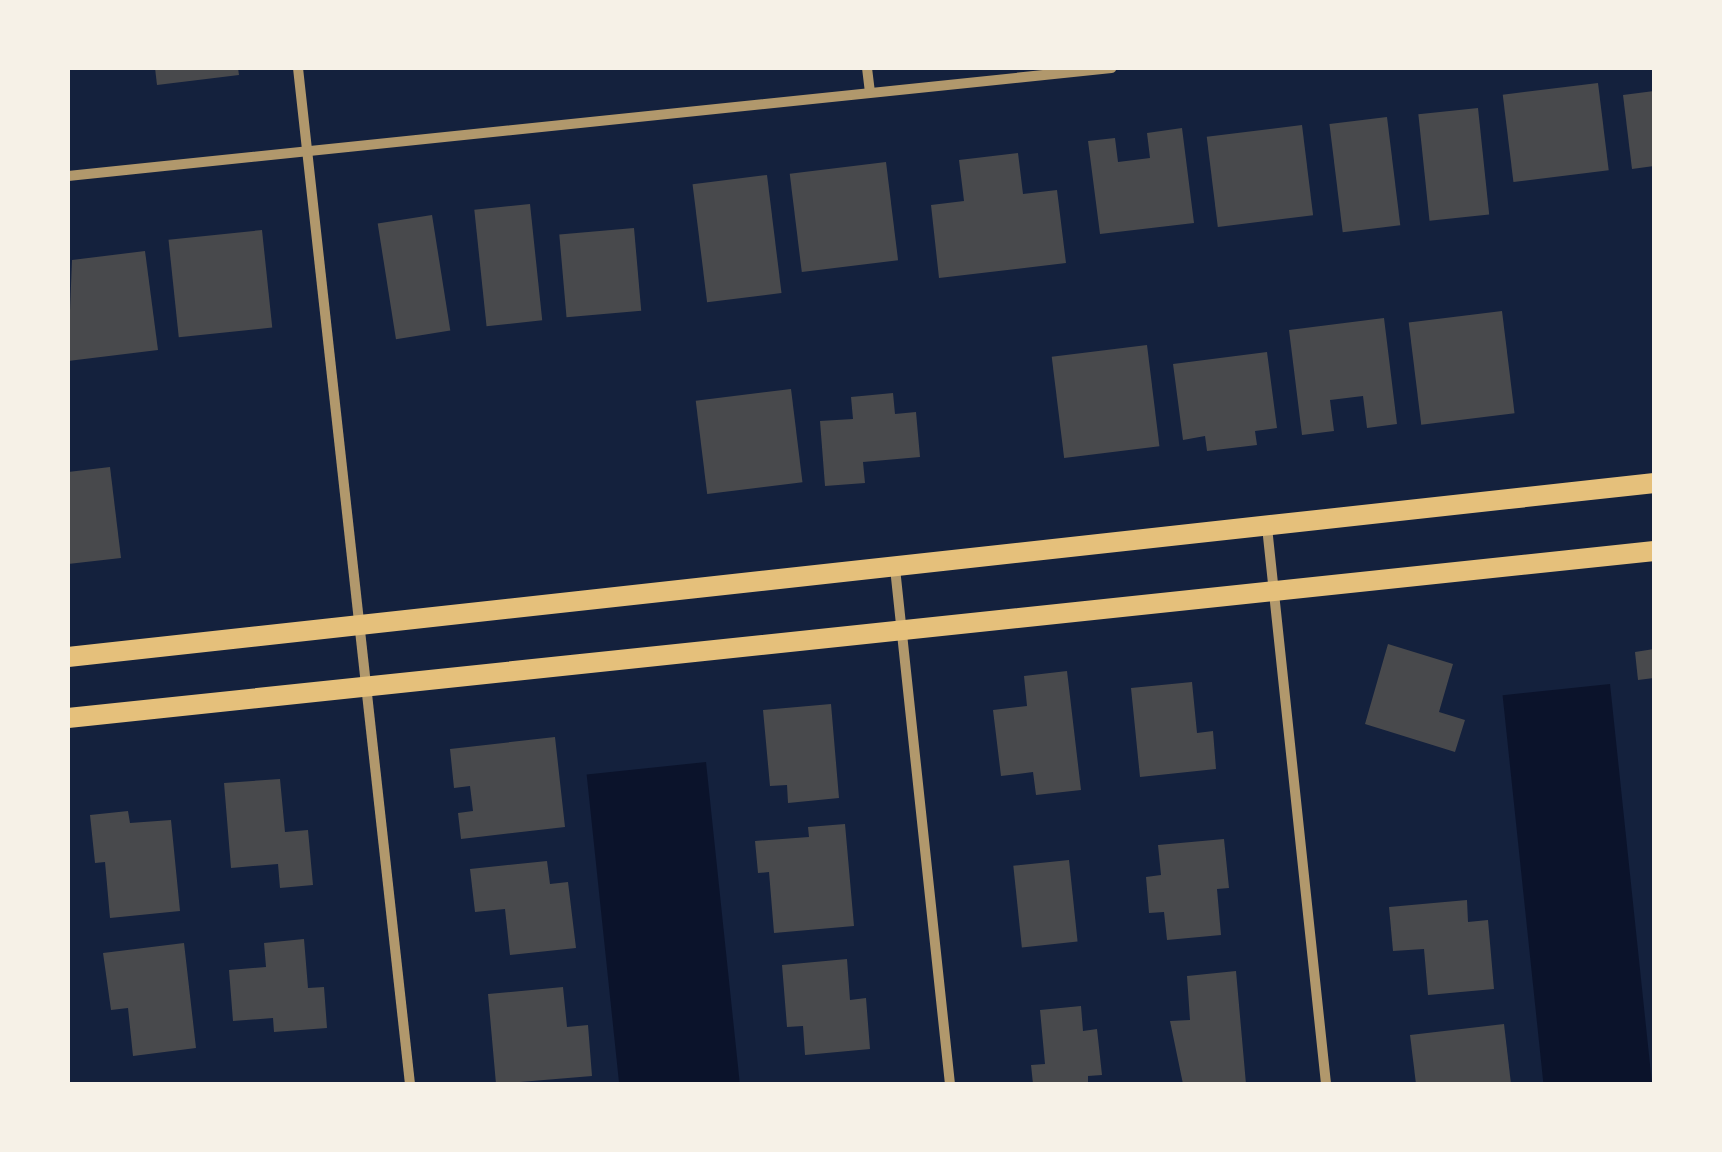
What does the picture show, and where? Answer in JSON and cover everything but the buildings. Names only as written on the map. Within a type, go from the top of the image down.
[{"type":"main road","points":[[68,657],[1654,483]]},
{"type":"main road","points":[[68,718],[1654,551]]},
{"type":"street","points":[[298,68],[410,1084]]},
{"type":"street","points":[[867,68],[870,91]]},
{"type":"street","points":[[68,176],[1111,68]]},
{"type":"street","points":[[1267,527],[1326,1084]]},
{"type":"street","points":[[895,568],[950,1084]]},
{"type":"water","points":[[1610,684],[1652,1084],[1543,1084],[1503,695]]},
{"type":"water","points":[[706,762],[740,1084],[619,1084],[587,775]]}]
